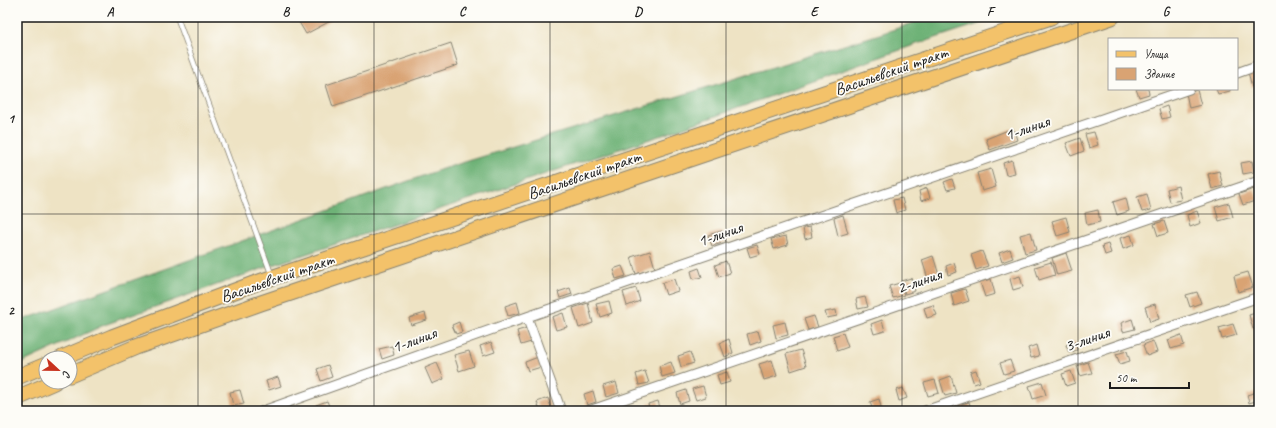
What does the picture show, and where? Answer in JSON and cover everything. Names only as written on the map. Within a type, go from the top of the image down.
[{"type":"main road","name":"Васильевский тракт","points":[[78,351],[112,337],[273,278],[1051,17]]},
{"type":"main road","name":"Васильевский тракт","points":[[78,372],[136,347],[261,303],[1112,17]]},
{"type":"main road","points":[[17,377],[38,368]]},
{"type":"main road","points":[[17,398],[38,389]]},
{"type":"street","points":[[1238,72],[1259,65]]},
{"type":"street","name":"1-линия","points":[[263,411],[527,317],[1186,90]]},
{"type":"street","name":"2-линия","points":[[589,411],[1259,181]]},
{"type":"street","name":"3-линия","points":[[925,411],[1259,297]]},
{"type":"street","points":[[527,317],[561,411]]},
{"type":"lane","points":[[177,17],[273,278]]},
{"type":"green space","points":[[931,17],[1000,17],[917,44],[668,133],[270,266],[104,325],[50,350],[38,350],[38,355],[17,365],[17,322],[439,170]]},
{"type":"building","points":[[296,17],[338,17],[306,34]]},
{"type":"building","points":[[451,43],[458,65],[333,107],[326,85]]},
{"type":"building","points":[[1259,69],[1259,85],[1252,87],[1248,72]]},
{"type":"building","points":[[1136,90],[1148,90],[1149,94],[1139,97]]},
{"type":"building","points":[[1197,90],[1201,105],[1189,108],[1186,93]]},
{"type":"building","points":[[1216,90],[1230,90],[1230,91],[1218,94]]},
{"type":"building","points":[[1167,106],[1170,117],[1162,119],[1159,109]]},
{"type":"building","points":[[1013,128],[1017,140],[990,150],[986,139]]},
{"type":"building","points":[[1094,132],[1098,145],[1089,148],[1085,134]]},
{"type":"building","points":[[1080,138],[1084,151],[1071,156],[1066,143]]},
{"type":"building","points":[[1012,160],[1015,173],[1006,175],[1003,163]]},
{"type":"building","points":[[1252,161],[1254,172],[1243,174],[1241,163]]},
{"type":"building","points":[[991,169],[996,187],[982,191],[977,173]]},
{"type":"building","points":[[1219,171],[1223,186],[1212,189],[1208,174]]},
{"type":"building","points":[[952,179],[955,188],[947,190],[944,182]]},
{"type":"building","points":[[1178,186],[1181,200],[1170,202],[1167,189]]},
{"type":"building","points":[[927,188],[930,198],[921,201],[919,191]]},
{"type":"building","points":[[1254,189],[1258,200],[1243,205],[1239,194]]},
{"type":"building","points":[[1147,194],[1151,210],[1142,212],[1137,197]]},
{"type":"building","points":[[902,198],[905,210],[896,213],[893,200]]},
{"type":"building","points":[[1126,198],[1129,211],[1117,215],[1113,202]]},
{"type":"building","points":[[1229,203],[1233,217],[1219,221],[1215,207]]},
{"type":"building","points":[[1098,210],[1100,222],[1087,225],[1085,213]]},
{"type":"building","points":[[1197,211],[1201,223],[1190,227],[1187,215]]},
{"type":"building","points":[[843,215],[848,233],[838,236],[834,218]]},
{"type":"building","points":[[1066,217],[1070,232],[1057,236],[1052,221]]},
{"type":"building","points":[[1164,221],[1168,233],[1158,236],[1154,224]]},
{"type":"building","points":[[810,227],[812,237],[805,239],[803,228]]},
{"type":"building","points":[[722,231],[726,242],[712,246],[708,235]]},
{"type":"building","points":[[1031,232],[1036,250],[1025,253],[1020,235]]},
{"type":"building","points":[[1131,235],[1134,245],[1123,249],[1120,238]]},
{"type":"building","points":[[786,236],[788,245],[774,249],[771,239]]},
{"type":"building","points":[[1108,244],[1111,253],[1105,255],[1102,246]]},
{"type":"building","points":[[757,245],[760,254],[750,257],[747,248]]},
{"type":"building","points":[[1010,249],[1013,258],[1002,262],[999,253]]},
{"type":"building","points":[[650,251],[655,268],[636,274],[631,257]]},
{"type":"building","points":[[982,251],[988,266],[976,270],[971,255]]},
{"type":"building","points":[[1066,253],[1072,271],[1057,275],[1052,258]]},
{"type":"building","points":[[933,256],[939,275],[928,279],[922,260]]},
{"type":"building","points":[[726,261],[730,273],[719,277],[715,265]]},
{"type":"building","points":[[1051,262],[1055,275],[1039,280],[1035,267]]},
{"type":"building","points":[[954,263],[957,272],[948,275],[946,266]]},
{"type":"building","points":[[622,266],[626,276],[616,279],[613,269]]},
{"type":"building","points":[[699,268],[702,277],[693,279],[691,271]]},
{"type":"building","points":[[1248,272],[1253,287],[1238,292],[1234,276]]},
{"type":"building","points":[[1020,276],[1023,287],[1013,290],[1010,279]]},
{"type":"building","points":[[911,278],[915,291],[905,294],[901,281]]},
{"type":"building","points":[[674,279],[678,291],[666,295],[662,283]]},
{"type":"building","points":[[991,279],[995,294],[985,297],[980,282]]},
{"type":"building","points":[[900,283],[904,295],[893,298],[889,286]]},
{"type":"building","points":[[570,288],[572,294],[560,298],[558,292]]},
{"type":"building","points":[[636,288],[640,301],[627,306],[623,292]]},
{"type":"building","points":[[965,289],[969,301],[954,306],[951,293]]},
{"type":"building","points":[[1197,292],[1201,303],[1190,307],[1186,295]]},
{"type":"building","points":[[865,297],[868,307],[858,309],[856,299]]},
{"type":"building","points":[[609,301],[612,313],[600,317],[596,304]]},
{"type":"building","points":[[517,302],[520,313],[508,316],[505,306]]},
{"type":"building","points":[[588,303],[593,323],[579,328],[573,308]]},
{"type":"building","points":[[1155,304],[1159,319],[1150,322],[1145,307]]},
{"type":"building","points":[[933,305],[937,315],[927,318],[924,308]]},
{"type":"building","points":[[836,310],[837,316],[827,318],[825,312]]},
{"type":"building","points":[[1259,312],[1259,327],[1253,329],[1249,315]]},
{"type":"building","points":[[425,313],[427,320],[411,325],[409,318]]},
{"type":"building","points":[[563,313],[567,327],[556,330],[552,317]]},
{"type":"building","points":[[814,316],[818,327],[808,330],[804,319]]},
{"type":"building","points":[[1132,319],[1135,329],[1123,332],[1121,323]]},
{"type":"building","points":[[882,320],[885,331],[874,334],[871,324]]},
{"type":"building","points":[[459,322],[462,332],[456,334],[452,325]]},
{"type":"building","points":[[785,322],[788,335],[776,338],[773,325]]},
{"type":"building","points":[[1233,324],[1237,335],[1222,339],[1219,328]]},
{"type":"building","points":[[527,328],[531,342],[521,345],[517,331]]},
{"type":"building","points":[[758,331],[761,341],[750,345],[747,334]]},
{"type":"building","points":[[843,333],[848,347],[837,351],[833,336]]},
{"type":"building","points":[[1181,335],[1184,345],[1171,349],[1168,340]]},
{"type":"building","points":[[729,339],[733,353],[725,357],[720,343]]},
{"type":"building","points":[[1153,341],[1157,352],[1147,356],[1143,345]]},
{"type":"building","points":[[491,342],[495,352],[483,356],[480,346]]},
{"type":"building","points":[[1075,342],[1077,350],[1069,353],[1066,345]]},
{"type":"building","points":[[1036,345],[1039,356],[1031,358],[1028,348]]},
{"type":"building","points":[[392,346],[394,355],[382,359],[379,349]]},
{"type":"building","points":[[801,350],[806,366],[791,371],[786,354]]},
{"type":"building","points":[[469,351],[474,366],[459,371],[454,355]]},
{"type":"building","points":[[1127,351],[1130,361],[1120,364],[1116,354]]},
{"type":"building","points":[[690,352],[694,363],[681,367],[678,356]]},
{"type":"building","points":[[538,357],[541,367],[528,371],[525,362]]},
{"type":"building","points":[[772,360],[777,376],[764,380],[759,364]]},
{"type":"building","points":[[1010,360],[1014,371],[1004,374],[1000,363]]},
{"type":"building","points":[[671,362],[675,373],[662,377],[659,366]]},
{"type":"building","points":[[1088,362],[1092,373],[1080,376],[1077,366]]},
{"type":"building","points":[[437,363],[444,379],[432,384],[425,368]]},
{"type":"building","points":[[328,365],[332,377],[321,381],[317,369]]},
{"type":"building","points":[[976,370],[980,382],[974,384],[970,372]]},
{"type":"building","points":[[645,371],[649,383],[639,385],[636,374]]},
{"type":"building","points":[[1071,371],[1075,383],[1066,386],[1062,374]]},
{"type":"building","points":[[727,372],[730,382],[720,385],[717,375]]},
{"type":"building","points":[[951,376],[956,393],[945,396],[940,380]]},
{"type":"building","points":[[278,377],[281,386],[269,390],[266,381]]},
{"type":"building","points":[[935,380],[939,393],[928,396],[924,383]]},
{"type":"building","points":[[616,382],[619,393],[606,397],[603,386]]},
{"type":"building","points":[[1042,382],[1046,395],[1033,399],[1029,386]]},
{"type":"building","points":[[703,386],[706,397],[696,400],[692,389]]},
{"type":"building","points":[[903,388],[907,398],[899,401],[896,390]]},
{"type":"building","points":[[240,390],[244,404],[233,406],[230,392]]},
{"type":"building","points":[[686,390],[689,401],[680,404],[677,393]]},
{"type":"building","points":[[593,391],[596,402],[587,405],[584,394]]},
{"type":"building","points":[[1256,392],[1259,400],[1249,403],[1247,395]]},
{"type":"building","points":[[548,398],[552,411],[540,411],[537,402]]},
{"type":"building","points":[[879,399],[882,411],[873,411],[870,402]]},
{"type":"building","points":[[327,401],[331,411],[319,411],[316,405]]},
{"type":"building","points":[[658,401],[661,411],[650,411],[648,404]]},
{"type":"building","points":[[969,402],[972,411],[960,411],[958,405]]}]
